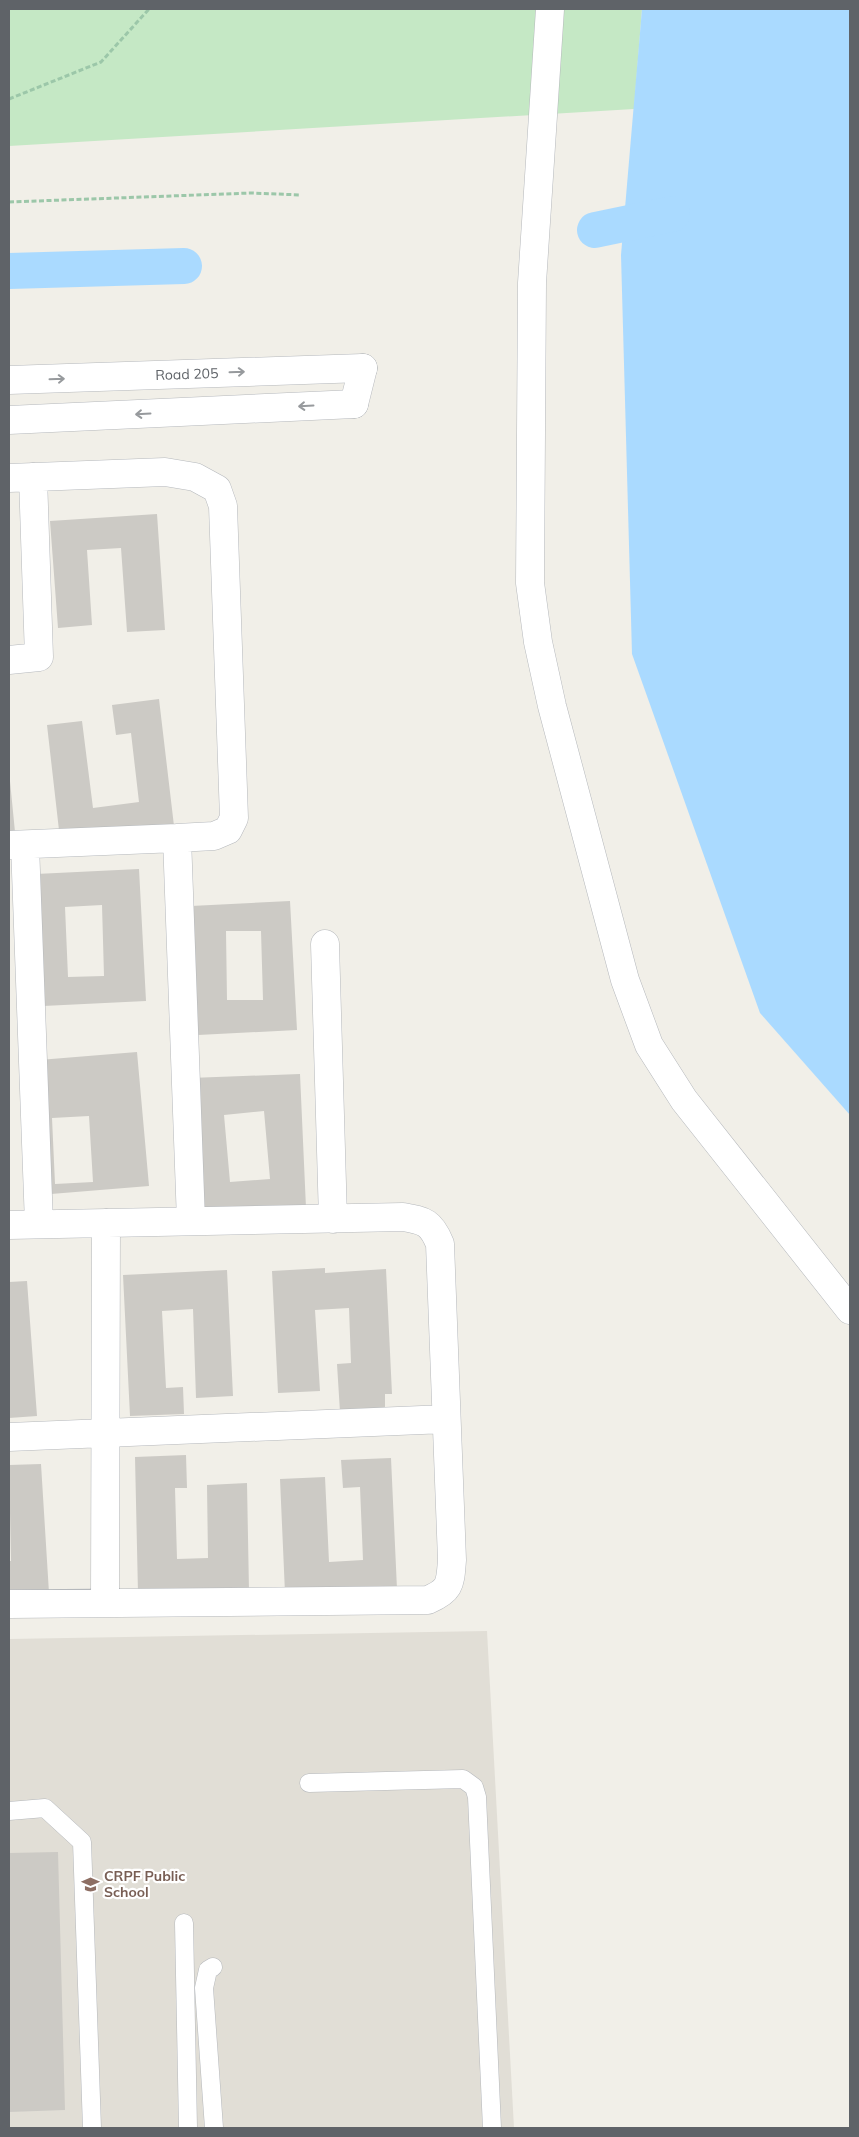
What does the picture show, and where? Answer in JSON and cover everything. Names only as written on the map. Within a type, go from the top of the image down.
[{"type":"street","points":[[550,9],[532,283],[530,583],[538,642],[552,706],[625,980],[649,1045],[684,1100],[850,1310]]},
{"type":"street","name":"Road 205","points":[[9,380],[363,368],[354,404],[9,420]]},
{"type":"street","points":[[9,660],[39,657],[21,477],[165,472],[195,477],[217,489],[223,506],[234,818],[228,830],[214,836],[17,845],[39,1224]]},
{"type":"street","points":[[177,838],[190,1221]]},
{"type":"street","points":[[324,944],[333,1219]]},
{"type":"street","points":[[9,1225],[403,1217],[422,1221],[433,1228],[440,1244],[452,1560],[451,1580],[444,1593],[428,1600],[9,1604]]},
{"type":"street","points":[[105,1602],[106,1223]]},
{"type":"street","points":[[9,1437],[446,1419]]},
{"type":"lane","points":[[309,1783],[464,1779],[474,1786],[477,1797],[492,2128]]},
{"type":"lane","points":[[9,1811],[44,1808],[82,1842],[92,2128]]},
{"type":"lane","points":[[184,1923],[188,2128]]},
{"type":"lane","points":[[213,1967],[208,1970],[204,1988],[214,2128]]},
{"type":"path","points":[[9,99],[101,62],[149,9]]},
{"type":"path","points":[[9,202],[301,194]]},
{"type":"shaded area","points":[[487,1631],[514,2128],[9,2128],[9,1639]]},
{"type":"green space","points":[[9,9],[642,9],[634,109],[9,146]]},
{"type":"water","points":[[642,9],[850,9],[850,1115],[760,1013],[632,654],[621,255]]},
{"type":"building","points":[[157,514],[165,630],[127,632],[121,548],[87,550],[92,625],[58,628],[50,521]]},
{"type":"building","points":[[159,699],[174,826],[60,839],[47,725],[82,721],[93,808],[139,802],[131,733],[116,735],[112,705]]},
{"type":"building","points":[[9,771],[15,832],[9,832]]},
{"type":"building","points":[[139,869],[146,1001],[43,1006],[36,874]],"holes":[[[102,905],[104,976],[68,977],[65,907]]]},
{"type":"building","points":[[290,901],[297,1030],[198,1035],[191,906]],"holes":[[[226,931],[261,931],[263,1000],[227,1000]]]},
{"type":"building","points":[[137,1052],[149,1186],[51,1194],[39,1060]],"holes":[[[89,1116],[93,1182],[55,1184],[52,1118]]]},
{"type":"building","points":[[300,1074],[306,1208],[196,1213],[190,1078]],"holes":[[[264,1111],[270,1179],[230,1182],[224,1115]]]},
{"type":"building","points":[[325,1268],[325,1273],[386,1269],[392,1394],[385,1394],[385,1410],[340,1412],[337,1364],[351,1363],[349,1308],[315,1310],[320,1391],[278,1393],[272,1271]]},
{"type":"building","points":[[227,1270],[233,1396],[196,1398],[193,1309],[162,1311],[166,1388],[183,1387],[184,1414],[130,1416],[123,1275]]},
{"type":"building","points":[[27,1281],[37,1416],[9,1418],[9,1282]]},
{"type":"building","points":[[186,1455],[187,1488],[175,1488],[177,1559],[208,1558],[207,1485],[247,1483],[249,1591],[138,1593],[135,1457]]},
{"type":"building","points":[[391,1458],[397,1589],[285,1593],[280,1479],[325,1477],[329,1562],[363,1560],[360,1487],[343,1488],[341,1460]]},
{"type":"building","points":[[41,1464],[49,1593],[9,1595],[9,1561],[11,1561],[9,1465]]},
{"type":"building","points":[[58,1852],[65,2110],[9,2112],[9,1853]]},
{"type":"waterway","points":[[595,230],[672,214]]},
{"type":"waterway","points":[[9,271],[184,266]]},
{"type":"place","name":"CRPF Public School","points":[[90,1884]]}]
